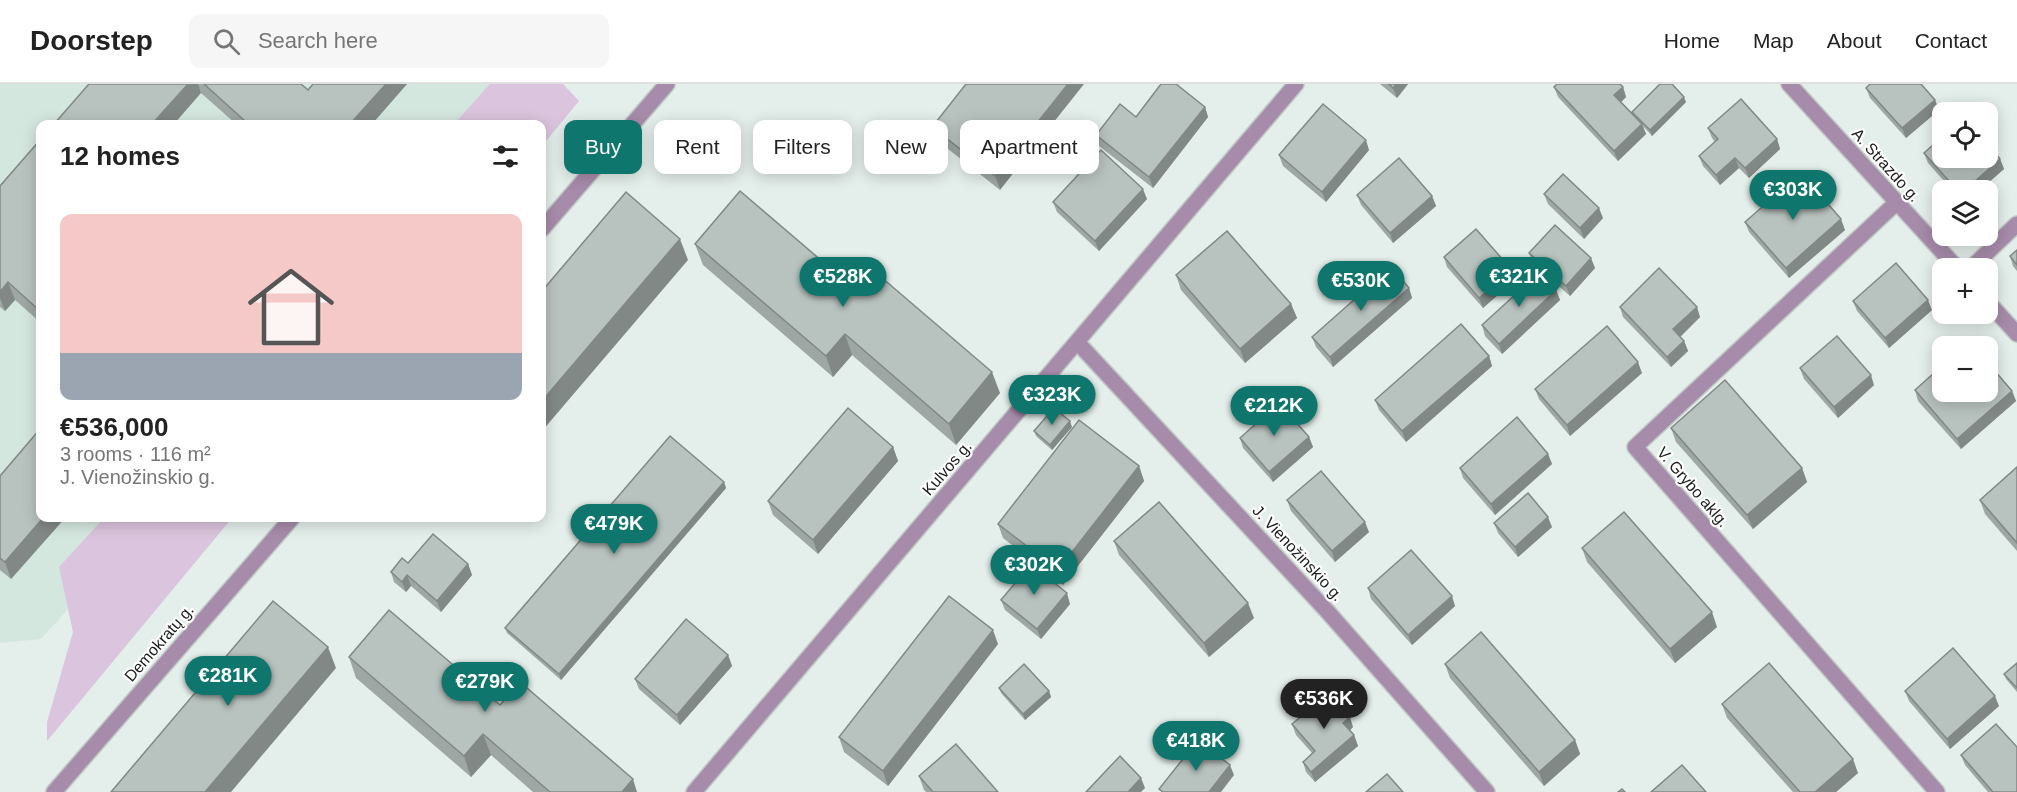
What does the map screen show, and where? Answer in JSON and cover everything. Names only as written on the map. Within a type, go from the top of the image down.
[{"type":"street","points":[[546,224],[667,84]]},
{"type":"street","name":"Kulvos g.","points":[[694,792],[1296,84]]},
{"type":"street","name":"A. Strazdo g.","points":[[1789,84],[1948,258]]},
{"type":"street","name":"V. Grybo aklg.","points":[[1896,203],[1635,447],[1937,792]]},
{"type":"street","points":[[1981,258],[2017,224]]},
{"type":"street","points":[[1998,313],[2017,334]]},
{"type":"street","name":"J. Vienožinskio g.","points":[[1078,343],[1327,611],[1487,792]]},
{"type":"street","name":"Demokratų g.","points":[[54,792],[289,522]]},
{"type":"shaded area","points":[[0,84],[541,84],[508,120],[36,120],[36,522],[146,522],[41,639],[0,643]]},
{"type":"shaded area","points":[[490,84],[563,84],[579,101],[546,141],[546,120],[458,120]]},
{"type":"shaded area","points":[[100,522],[229,522],[47,741],[47,722],[73,632],[59,567]]},
{"type":"building","points":[[89,84],[188,84],[156,120],[58,120]]},
{"type":"building","points":[[204,84],[301,84],[308,90],[313,84],[386,84],[354,120],[244,120]]},
{"type":"building","points":[[966,84],[1068,84],[1039,120],[960,120],[960,149],[948,139],[948,120],[938,120]]},
{"type":"building","points":[[1161,84],[1176,84],[1205,107],[1149,177],[1099,137],[1099,131],[1120,104],[1136,117]]},
{"type":"building","points":[[1557,84],[1620,84],[1623,87],[1614,95],[1642,124],[1614,151],[1554,87]]},
{"type":"building","points":[[1660,84],[1672,84],[1684,97],[1650,130],[1632,112]]},
{"type":"building","points":[[1870,84],[1921,84],[1935,100],[1902,128],[1866,88]]},
{"type":"building","points":[[1741,99],[1777,139],[1745,168],[1735,158],[1716,175],[1699,156],[1718,139],[1708,128]]},
{"type":"building","points":[[1323,104],[1366,140],[1322,192],[1279,155]]},
{"type":"building","points":[[36,145],[36,307],[8,282],[0,292],[0,186]]},
{"type":"building","points":[[1932,146],[1932,162],[1924,153]]},
{"type":"building","points":[[1101,150],[1143,189],[1095,241],[1053,202],[1079,174],[1099,174],[1099,152]]},
{"type":"building","points":[[1399,158],[1432,196],[1390,233],[1357,195]]},
{"type":"building","points":[[1937,168],[1990,168],[1976,180],[1948,180]]},
{"type":"building","points":[[1801,173],[1841,219],[1786,268],[1745,222]]},
{"type":"building","points":[[1563,174],[1599,208],[1580,228],[1544,194]]},
{"type":"building","points":[[740,191],[857,291],[874,271],[992,372],[949,424],[845,334],[826,356],[695,244]]},
{"type":"building","points":[[626,192],[680,239],[546,396],[546,286]]},
{"type":"building","points":[[1555,225],[1591,258],[1566,286],[1529,253]]},
{"type":"building","points":[[1476,229],[1511,269],[1479,298],[1444,257]]},
{"type":"building","points":[[1227,231],[1291,304],[1240,349],[1176,275]]},
{"type":"building","points":[[2017,250],[2017,265],[2010,256]]},
{"type":"building","points":[[1896,263],[1928,300],[1885,338],[1853,301]]},
{"type":"building","points":[[1391,267],[1409,288],[1330,357],[1312,337]]},
{"type":"building","points":[[1659,268],[1697,307],[1673,329],[1684,341],[1667,357],[1620,307]]},
{"type":"building","points":[[1540,272],[1556,290],[1499,344],[1482,325]]},
{"type":"building","points":[[1461,324],[1489,356],[1402,431],[1375,400]]},
{"type":"building","points":[[1607,326],[1638,362],[1567,425],[1535,389]]},
{"type":"building","points":[[1837,336],[1871,375],[1834,407],[1800,368]]},
{"type":"building","points":[[1932,375],[1932,402],[1998,402],[1998,375],[2012,391],[1957,439],[1915,390]]},
{"type":"building","points":[[1725,380],[1802,468],[1747,515],[1671,428]]},
{"type":"building","points":[[1279,403],[1309,437],[1269,472],[1240,438]]},
{"type":"building","points":[[848,408],[893,447],[813,540],[768,501]]},
{"type":"building","points":[[1054,408],[1070,421],[1050,445],[1034,431]]},
{"type":"building","points":[[1517,417],[1548,454],[1491,504],[1460,468]]},
{"type":"building","points":[[1079,420],[1139,466],[1058,570],[998,524]]},
{"type":"building","points":[[36,434],[36,522],[40,522],[5,562],[0,558],[0,476]]},
{"type":"building","points":[[670,436],[724,482],[559,674],[505,628]]},
{"type":"building","points":[[2017,467],[2017,543],[1980,500]]},
{"type":"building","points":[[1321,471],[1365,522],[1332,551],[1287,500]]},
{"type":"building","points":[[1528,493],[1548,517],[1515,547],[1494,523]]},
{"type":"building","points":[[1159,502],[1248,603],[1204,643],[1114,541]]},
{"type":"building","points":[[1624,512],[1712,612],[1670,649],[1582,548]]},
{"type":"building","points":[[433,534],[468,564],[437,601],[407,575],[402,582],[391,572],[402,558],[408,563]]},
{"type":"building","points":[[1411,550],[1452,596],[1408,635],[1368,588]]},
{"type":"building","points":[[1031,564],[1067,593],[1037,629],[1001,600]]},
{"type":"building","points":[[949,596],[993,630],[883,771],[839,737]]},
{"type":"building","points":[[273,601],[328,647],[205,792],[111,792]]},
{"type":"building","points":[[389,610],[500,705],[520,682],[633,779],[622,792],[550,792],[483,734],[464,756],[349,657]]},
{"type":"building","points":[[686,619],[728,655],[677,715],[635,679]]},
{"type":"building","points":[[1481,632],[1575,740],[1539,772],[1445,664]]},
{"type":"building","points":[[1953,648],[1995,696],[1947,739],[1905,691]]},
{"type":"building","points":[[1769,663],[1853,759],[1815,792],[1800,792],[1722,704]]},
{"type":"building","points":[[2017,663],[2017,688],[2004,674]]},
{"type":"building","points":[[1024,664],[1049,691],[1023,714],[999,688]]},
{"type":"building","points":[[1329,693],[1350,717],[1343,723],[1354,735],[1311,772],[1303,762],[1315,751],[1292,724]]},
{"type":"building","points":[[1996,724],[2017,747],[2017,792],[1993,792],[1961,755]]},
{"type":"building","points":[[1198,740],[1230,765],[1209,792],[1163,792],[1159,789]]},
{"type":"building","points":[[956,744],[998,792],[933,792],[919,776]]},
{"type":"building","points":[[1120,756],[1141,778],[1128,792],[1086,792]]},
{"type":"building","points":[[1682,765],[1706,792],[1651,792]]},
{"type":"building","points":[[1387,774],[1403,792],[1366,792]]}]
